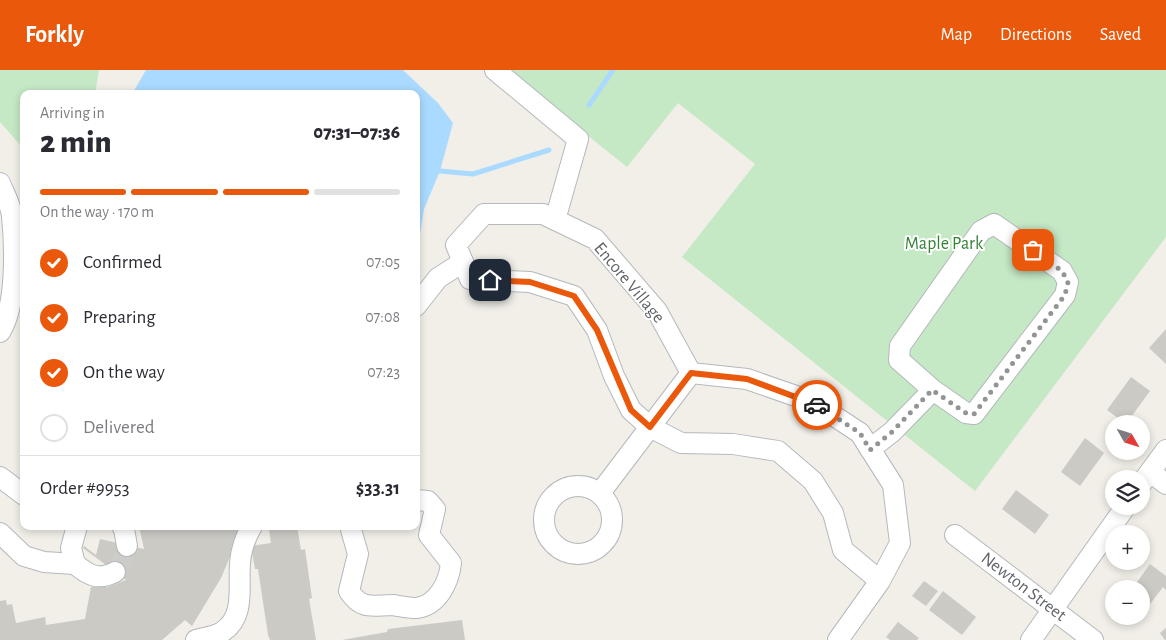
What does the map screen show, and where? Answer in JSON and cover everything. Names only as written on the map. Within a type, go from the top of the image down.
[{"type":"street","points":[[494,70],[578,139],[554,220]]},
{"type":"street","points":[[0,183],[12,214],[13,282],[3,328]]},
{"type":"street","name":"Encore Village","points":[[691,373],[657,311],[595,239],[542,214],[484,214],[456,245],[470,280],[530,282],[574,296],[597,330],[631,410],[650,427],[681,443],[733,444],[778,451],[814,481],[832,513],[843,550],[880,581]]},
{"type":"street","points":[[994,224],[1062,271],[1068,282],[1065,295],[974,414],[966,413],[932,390],[899,360],[900,346],[981,231],[994,224]]},
{"type":"street","points":[[420,301],[438,278],[463,262]]},
{"type":"street","points":[[600,493],[691,373],[747,379],[812,402],[860,433],[893,484],[900,542],[880,581],[838,640]]},
{"type":"street","points":[[870,450],[892,432],[932,390]]},
{"type":"street","points":[[1150,472],[1166,450]]},
{"type":"street","points":[[0,477],[20,492]]},
{"type":"street","points":[[1150,479],[1166,484]]},
{"type":"street","points":[[351,530],[358,554],[349,590],[355,600],[371,607],[392,605],[417,608],[429,605],[447,583],[451,564],[429,535],[435,509],[428,501],[420,500]]},
{"type":"street","points":[[1031,640],[1120,515]]},
{"type":"street","points":[[75,564],[71,548],[76,530]]},
{"type":"street","points":[[124,530],[127,538],[127,546]]},
{"type":"street","points":[[196,640],[224,632],[237,612],[241,555],[244,540],[250,530]]},
{"type":"street","points":[[0,533],[24,556],[44,562],[75,564],[95,577],[107,576],[114,572]]},
{"type":"street","name":"Newton Street","points":[[955,535],[1093,640]]},
{"type":"green space","points":[[0,70],[99,70],[96,90],[20,90],[20,145],[0,122]]},
{"type":"green space","name":"Maple Park","points":[[506,70],[1166,70],[1166,237],[975,491],[682,257],[755,164],[678,103],[627,167]]},
{"type":"water","points":[[146,70],[403,70],[438,103],[453,123],[440,171],[424,209],[420,234],[420,90],[134,90]]},
{"type":"building","points":[[1166,329],[1166,364],[1149,348]]},
{"type":"building","points":[[1131,377],[1150,391],[1133,415],[1114,415],[1107,410]]},
{"type":"building","points":[[1085,438],[1104,453],[1080,486],[1061,472]]},
{"type":"building","points":[[1016,490],[1049,515],[1035,534],[1002,509]]},
{"type":"building","points":[[140,530],[241,530],[221,578],[192,626],[185,620],[162,640],[0,640],[0,601],[6,600],[7,605],[12,604],[16,623],[45,617],[46,625],[85,619],[91,587],[108,587],[126,580],[83,548],[84,546],[96,555],[100,539],[144,549]]},
{"type":"building","points":[[269,530],[298,530],[301,550],[305,549],[312,598],[309,599],[316,640],[270,640],[258,569],[255,569],[251,546],[271,543]]},
{"type":"building","points":[[1150,564],[1166,576],[1166,590],[1163,587],[1150,604],[1150,580],[1138,580],[1146,570],[1150,570]]},
{"type":"building","points":[[924,581],[938,591],[926,606],[912,596]]},
{"type":"building","points":[[943,591],[976,617],[962,635],[929,610]]},
{"type":"building","points":[[462,620],[465,640],[342,640],[387,632],[388,629]]},
{"type":"building","points":[[898,622],[919,638],[917,640],[890,640],[886,637]]},
{"type":"building","points":[[1166,628],[1166,640],[1165,640],[1160,633]]},
{"type":"waterway","points":[[589,105],[613,70]]},
{"type":"waterway","points":[[440,171],[473,174],[549,150]]},
{"type":"tunnel","points":[[115,572],[122,562],[127,546]]},
{"type":"way so far","points":[[817,405],[860,433],[870,450],[892,432],[932,390],[966,413],[974,414],[1065,295],[1068,282],[1062,271],[1033,250]]},
{"type":"route","points":[[490,280],[530,282],[574,296],[597,330],[614,376],[631,410],[650,427],[691,373],[747,379],[817,405]]}]
